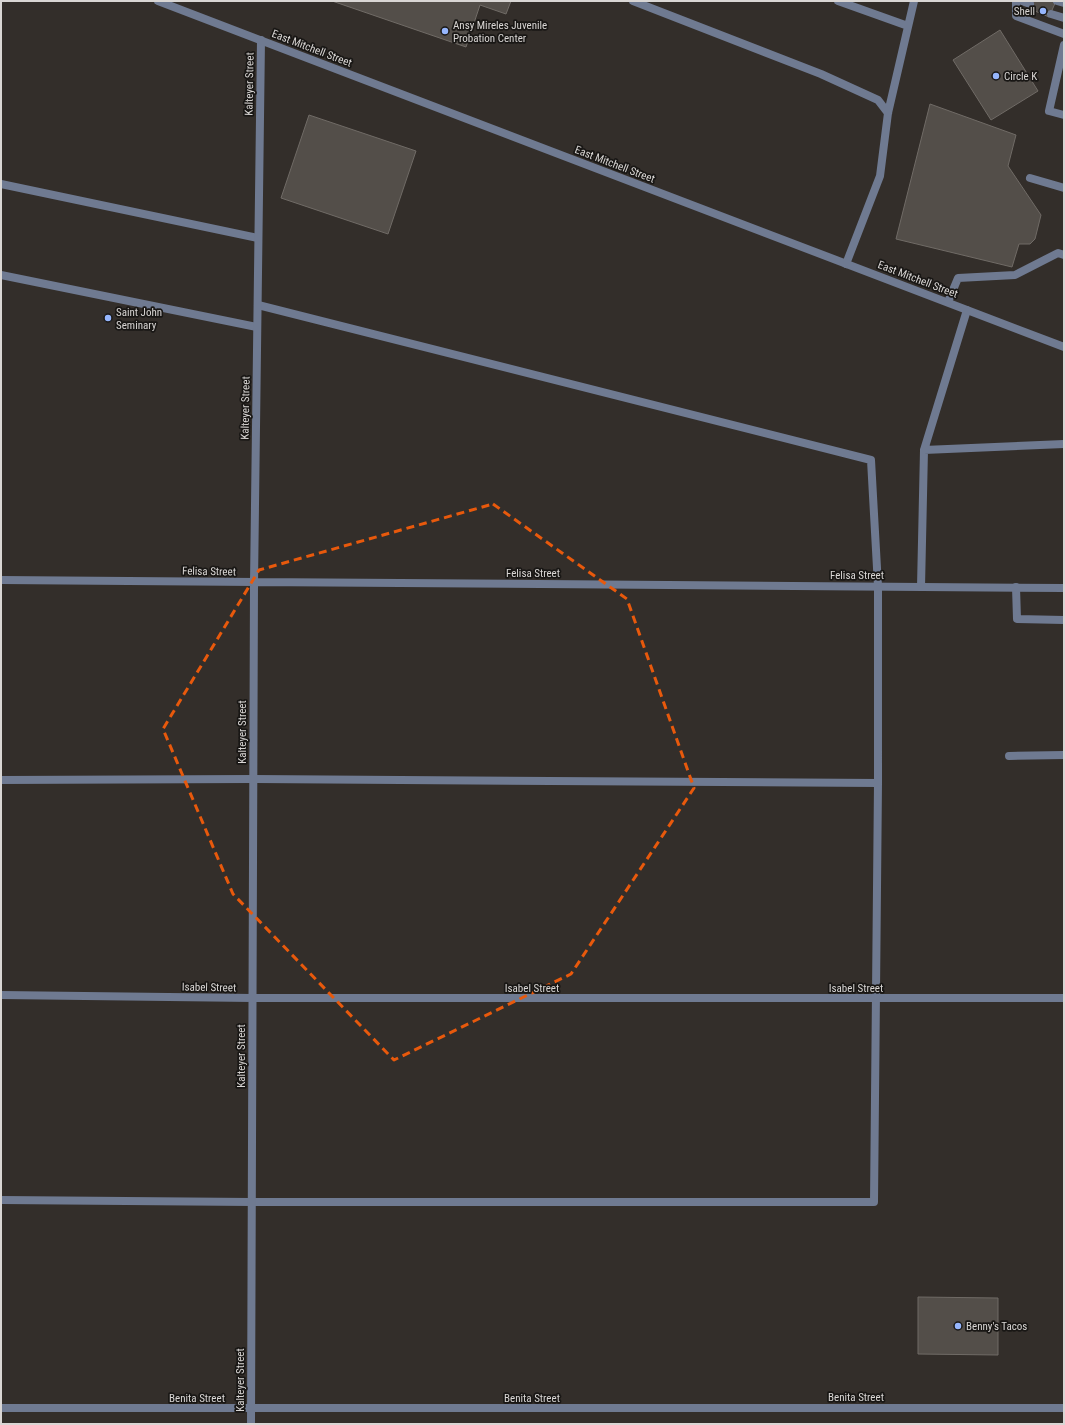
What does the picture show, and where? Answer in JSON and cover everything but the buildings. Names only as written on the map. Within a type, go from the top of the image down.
[{"type":"street","name":"East Mitchell Street","points":[[158,1],[1064,347]]},
{"type":"street","points":[[633,1],[821,74],[878,100],[888,113]]},
{"type":"street","points":[[838,1],[908,26]]},
{"type":"street","points":[[846,264],[880,176],[888,113],[914,1]]},
{"type":"street","points":[[1016,1],[1016,16],[1064,34]]},
{"type":"street","points":[[1057,1],[1064,3]]},
{"type":"street","points":[[1051,14],[1064,18]]},
{"type":"street","name":"Kalteyer Street","points":[[251,1424],[254,583],[261,40]]},
{"type":"street","points":[[1064,45],[1049,110],[1064,115]]},
{"type":"street","points":[[1030,178],[1064,188]]},
{"type":"street","points":[[1,184],[258,238]]},
{"type":"street","points":[[948,302],[958,278],[1015,275],[1058,253],[1064,255]]},
{"type":"street","points":[[1,275],[257,327]]},
{"type":"street","points":[[1,1200],[251,1202],[874,1202],[878,783],[878,586],[871,460],[258,304]]},
{"type":"street","points":[[921,587],[924,450],[967,310]]},
{"type":"street","points":[[924,450],[1064,444]]},
{"type":"street","name":"Felisa Street","points":[[1,580],[1064,588]]},
{"type":"street","points":[[1016,587],[1017,620],[1064,620]]},
{"type":"street","points":[[1009,756],[1064,755]]},
{"type":"street","points":[[1,780],[253,779],[878,783]]},
{"type":"street","name":"Isabel Street","points":[[1,995],[252,998],[1064,998]]},
{"type":"street","name":"Benita Street","points":[[1,1408],[1064,1408]]},
{"type":"highlighted area","points":[[493,504],[627,599],[694,788],[571,974],[394,1060],[233,894],[163,729],[259,570]]},
{"type":"place","name":"Shell","points":[[1043,11]]},
{"type":"place","name":"Ansy Mireles Juvenile Probation Center","points":[[445,31]]},
{"type":"place","name":"Circle K","points":[[996,76]]},
{"type":"place","name":"Saint John Seminary","points":[[108,318]]},
{"type":"place","name":"Benny's Tacos","points":[[958,1326]]}]
